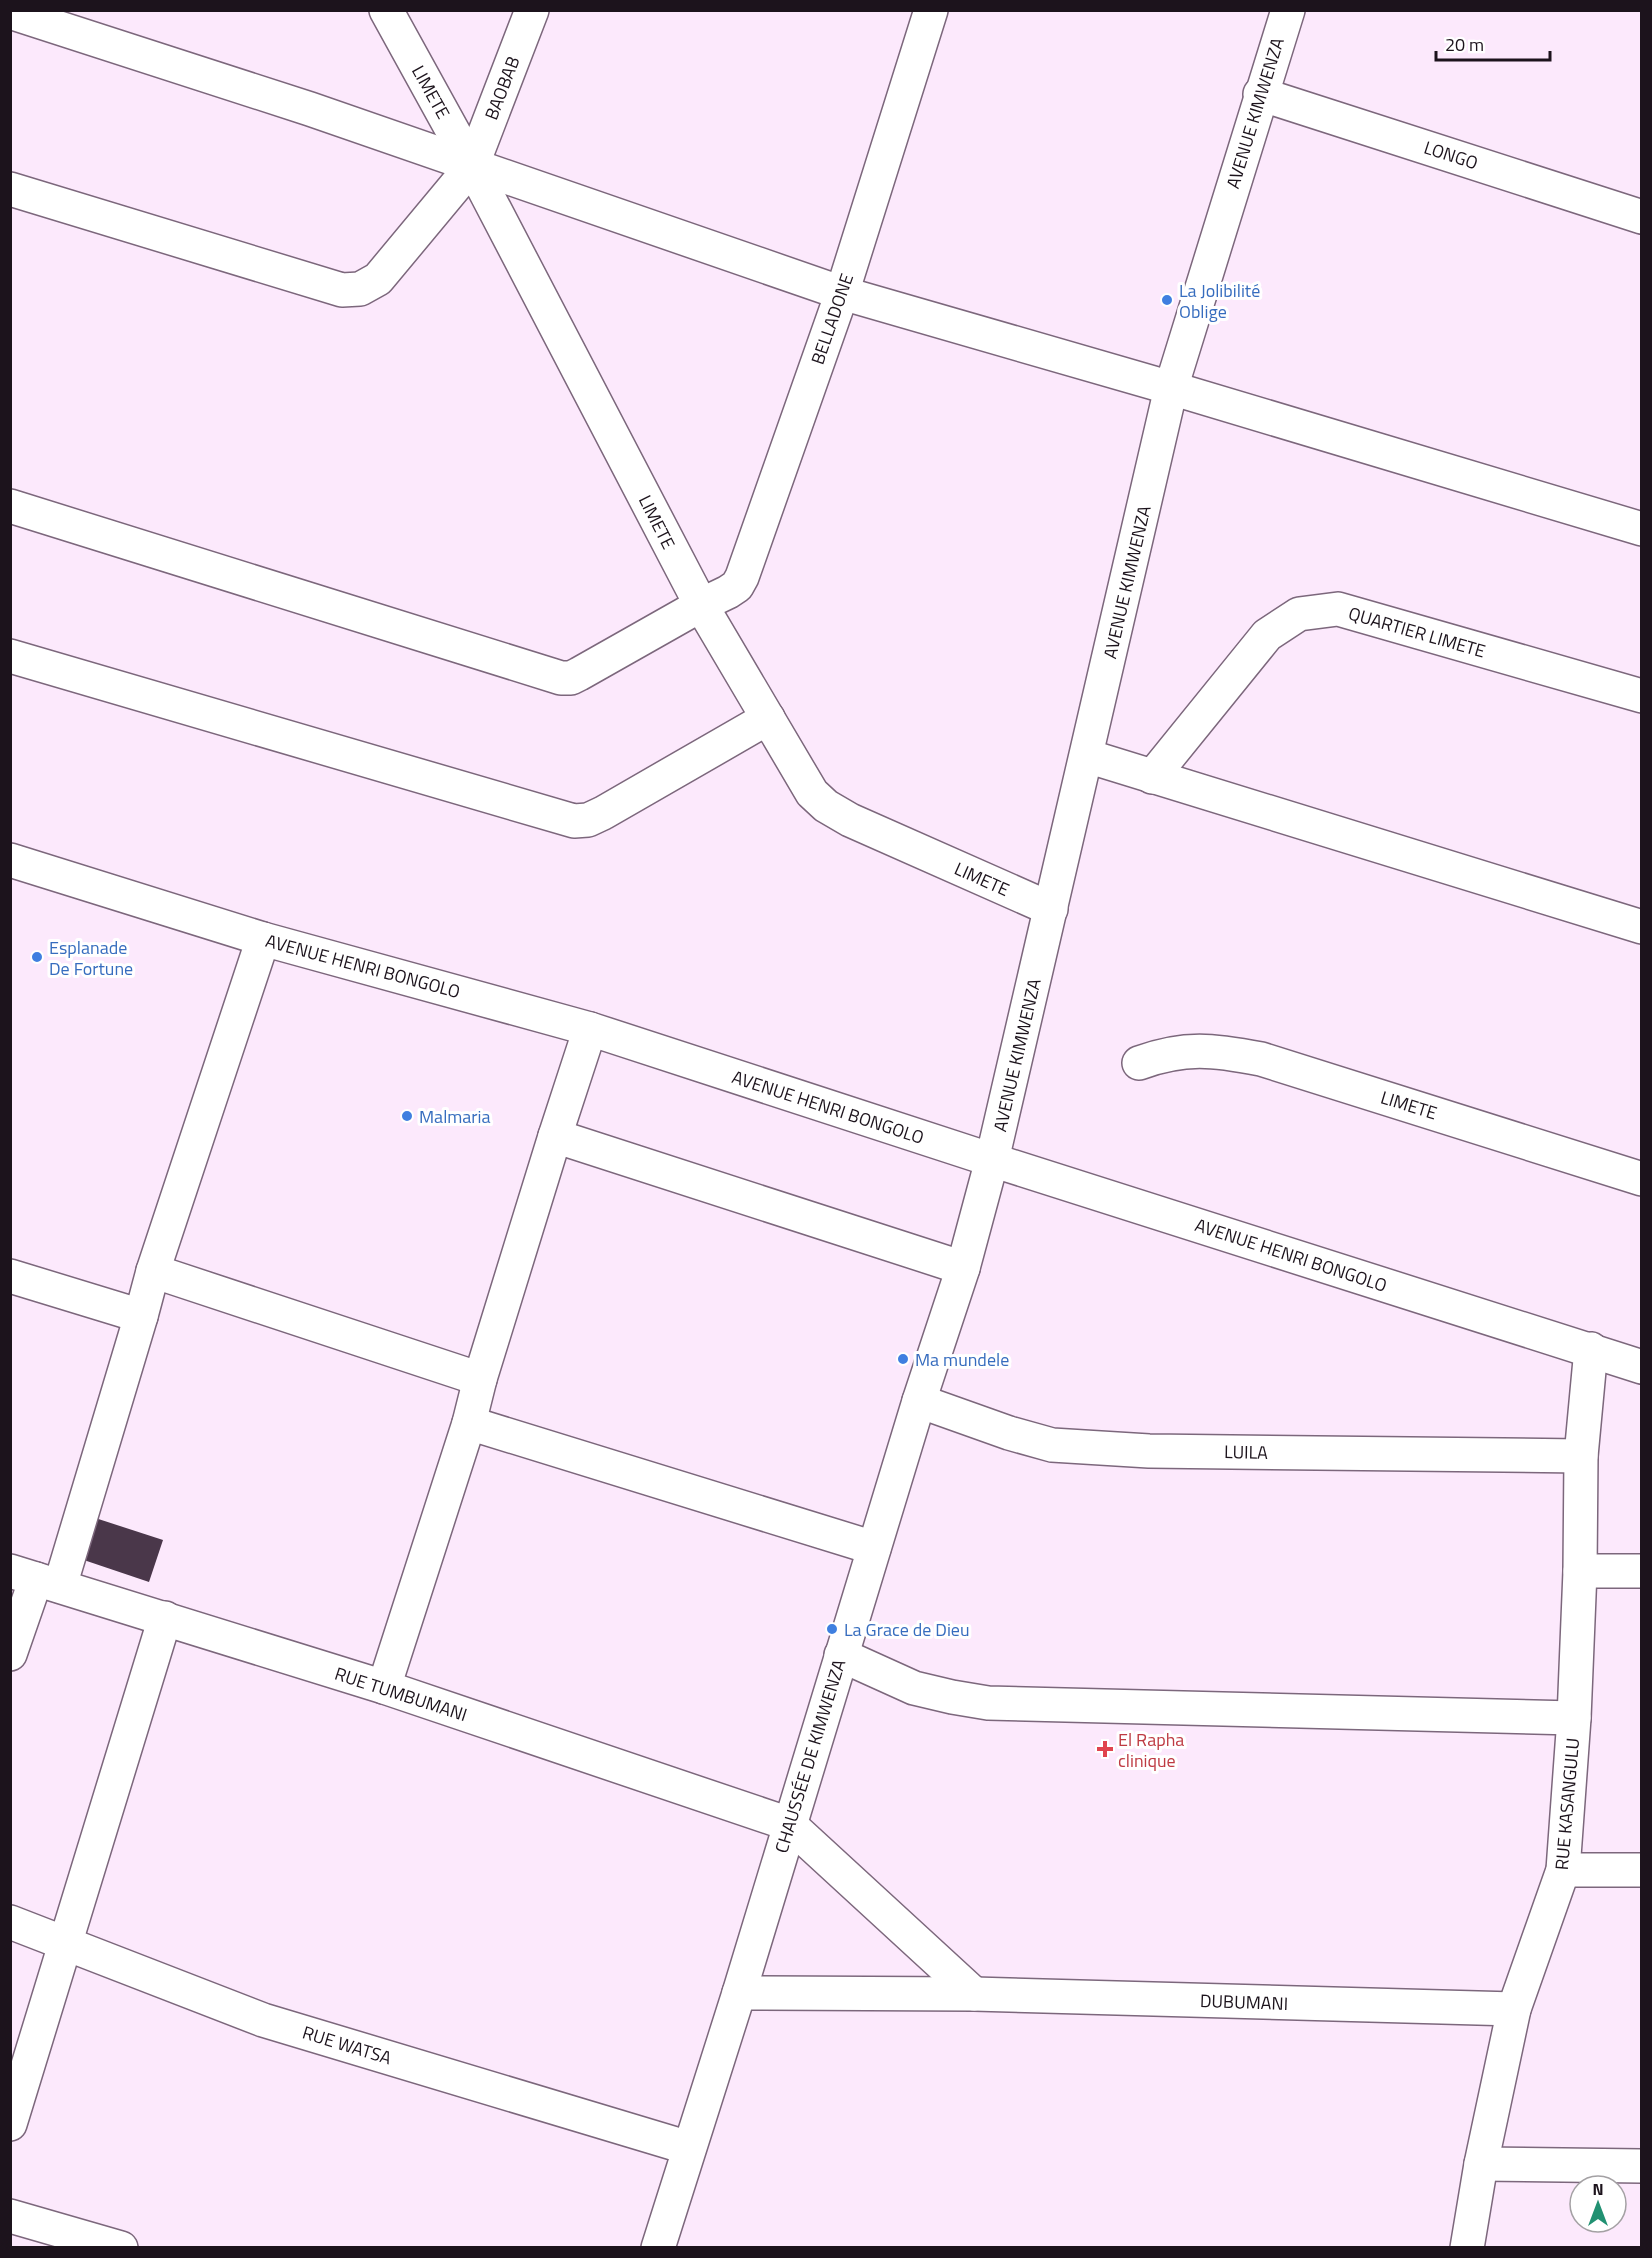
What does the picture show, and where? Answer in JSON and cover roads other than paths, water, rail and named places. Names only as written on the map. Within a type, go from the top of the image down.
[{"type":"street","name":"LIMETE","points":[[386,10],[472,166],[701,605],[812,793],[826,806],[850,820],[1051,909]]},
{"type":"street","name":"BAOBAB","points":[[10,189],[342,290],[360,289],[378,279],[472,166],[532,10]]},
{"type":"street","name":"BELLADONE","points":[[10,506],[561,678],[571,678],[701,605],[729,592],[737,586],[742,577],[842,293],[931,10]]},
{"type":"street","name":"AVENUE KIMWENZA","points":[[992,1160],[1171,388],[1260,94],[1288,10]]},
{"type":"street","points":[[10,12],[310,109],[842,293],[1171,388],[1641,529]]},
{"type":"street","name":"LONGO","points":[[1260,94],[1641,217]]},
{"type":"street","name":"QUARTIER LIMETE","points":[[1152,777],[1267,635],[1299,614],[1338,609],[1641,696]]},
{"type":"street","points":[[10,656],[574,821],[588,820],[603,813],[768,718]]},
{"type":"street","points":[[1087,756],[1641,927]]},
{"type":"street","name":"AVENUE HENRI BONGOLO","points":[[10,860],[263,939],[590,1029],[992,1160],[1591,1349],[1641,1367]]},
{"type":"street","points":[[10,1654],[36,1578],[141,1316],[153,1271],[263,939]]},
{"type":"street","points":[[384,1687],[469,1423],[480,1379],[590,1029]]},
{"type":"street","name":"LIMETE","points":[[1139,1063],[1170,1054],[1216,1050],[1261,1059],[1641,1179]]},
{"type":"street","points":[[555,1136],[963,1268]]},
{"type":"street","name":"CHAUSSÉE DE KIMWENZA","points":[[658,2247],[739,1993],[919,1401],[963,1268],[992,1160]]},
{"type":"street","points":[[153,1271],[480,1379]]},
{"type":"street","points":[[10,1276],[141,1316]]},
{"type":"street","name":"RUE KASANGULU","points":[[1467,2247],[1481,2164],[1514,2009],[1563,1870],[1574,1718],[1580,1571],[1581,1455],[1591,1349]]},
{"type":"street","name":"LUILA","points":[[919,1401],[1009,1433],[1052,1445],[1149,1451],[1581,1455]]},
{"type":"street","points":[[469,1423],[874,1548]]},
{"type":"street","points":[[1580,1571],[1641,1571]]},
{"type":"street","name":"RUE TUMBUMANI","points":[[36,1578],[384,1687],[789,1824]]},
{"type":"street","points":[[10,2124],[165,1618]]},
{"type":"street","points":[[841,1655],[914,1688],[988,1703],[1574,1718]]},
{"type":"street","points":[[789,1824],[974,1994]]},
{"type":"street","points":[[1563,1870],[1641,1870]]},
{"type":"street","name":"RUE WATSA","points":[[10,1922],[263,2020],[689,2148]]},
{"type":"street","name":"DUBUMANI","points":[[739,1993],[974,1994],[1514,2009]]},
{"type":"street","points":[[1481,2164],[1641,2166]]},
{"type":"street","points":[[10,2216],[121,2247]]},
{"type":"place","name":"La Jolibilité Oblige","points":[[1167,300]]},
{"type":"place","name":"Esplanade De Fortune","points":[[37,957]]},
{"type":"place","name":"Malmaria","points":[[407,1116]]},
{"type":"place","name":"Ma mundele","points":[[903,1359]]},
{"type":"place","name":"La Grace de Dieu","points":[[832,1629]]},
{"type":"place","name":"El Rapha clinique","points":[[1105,1749]]}]
